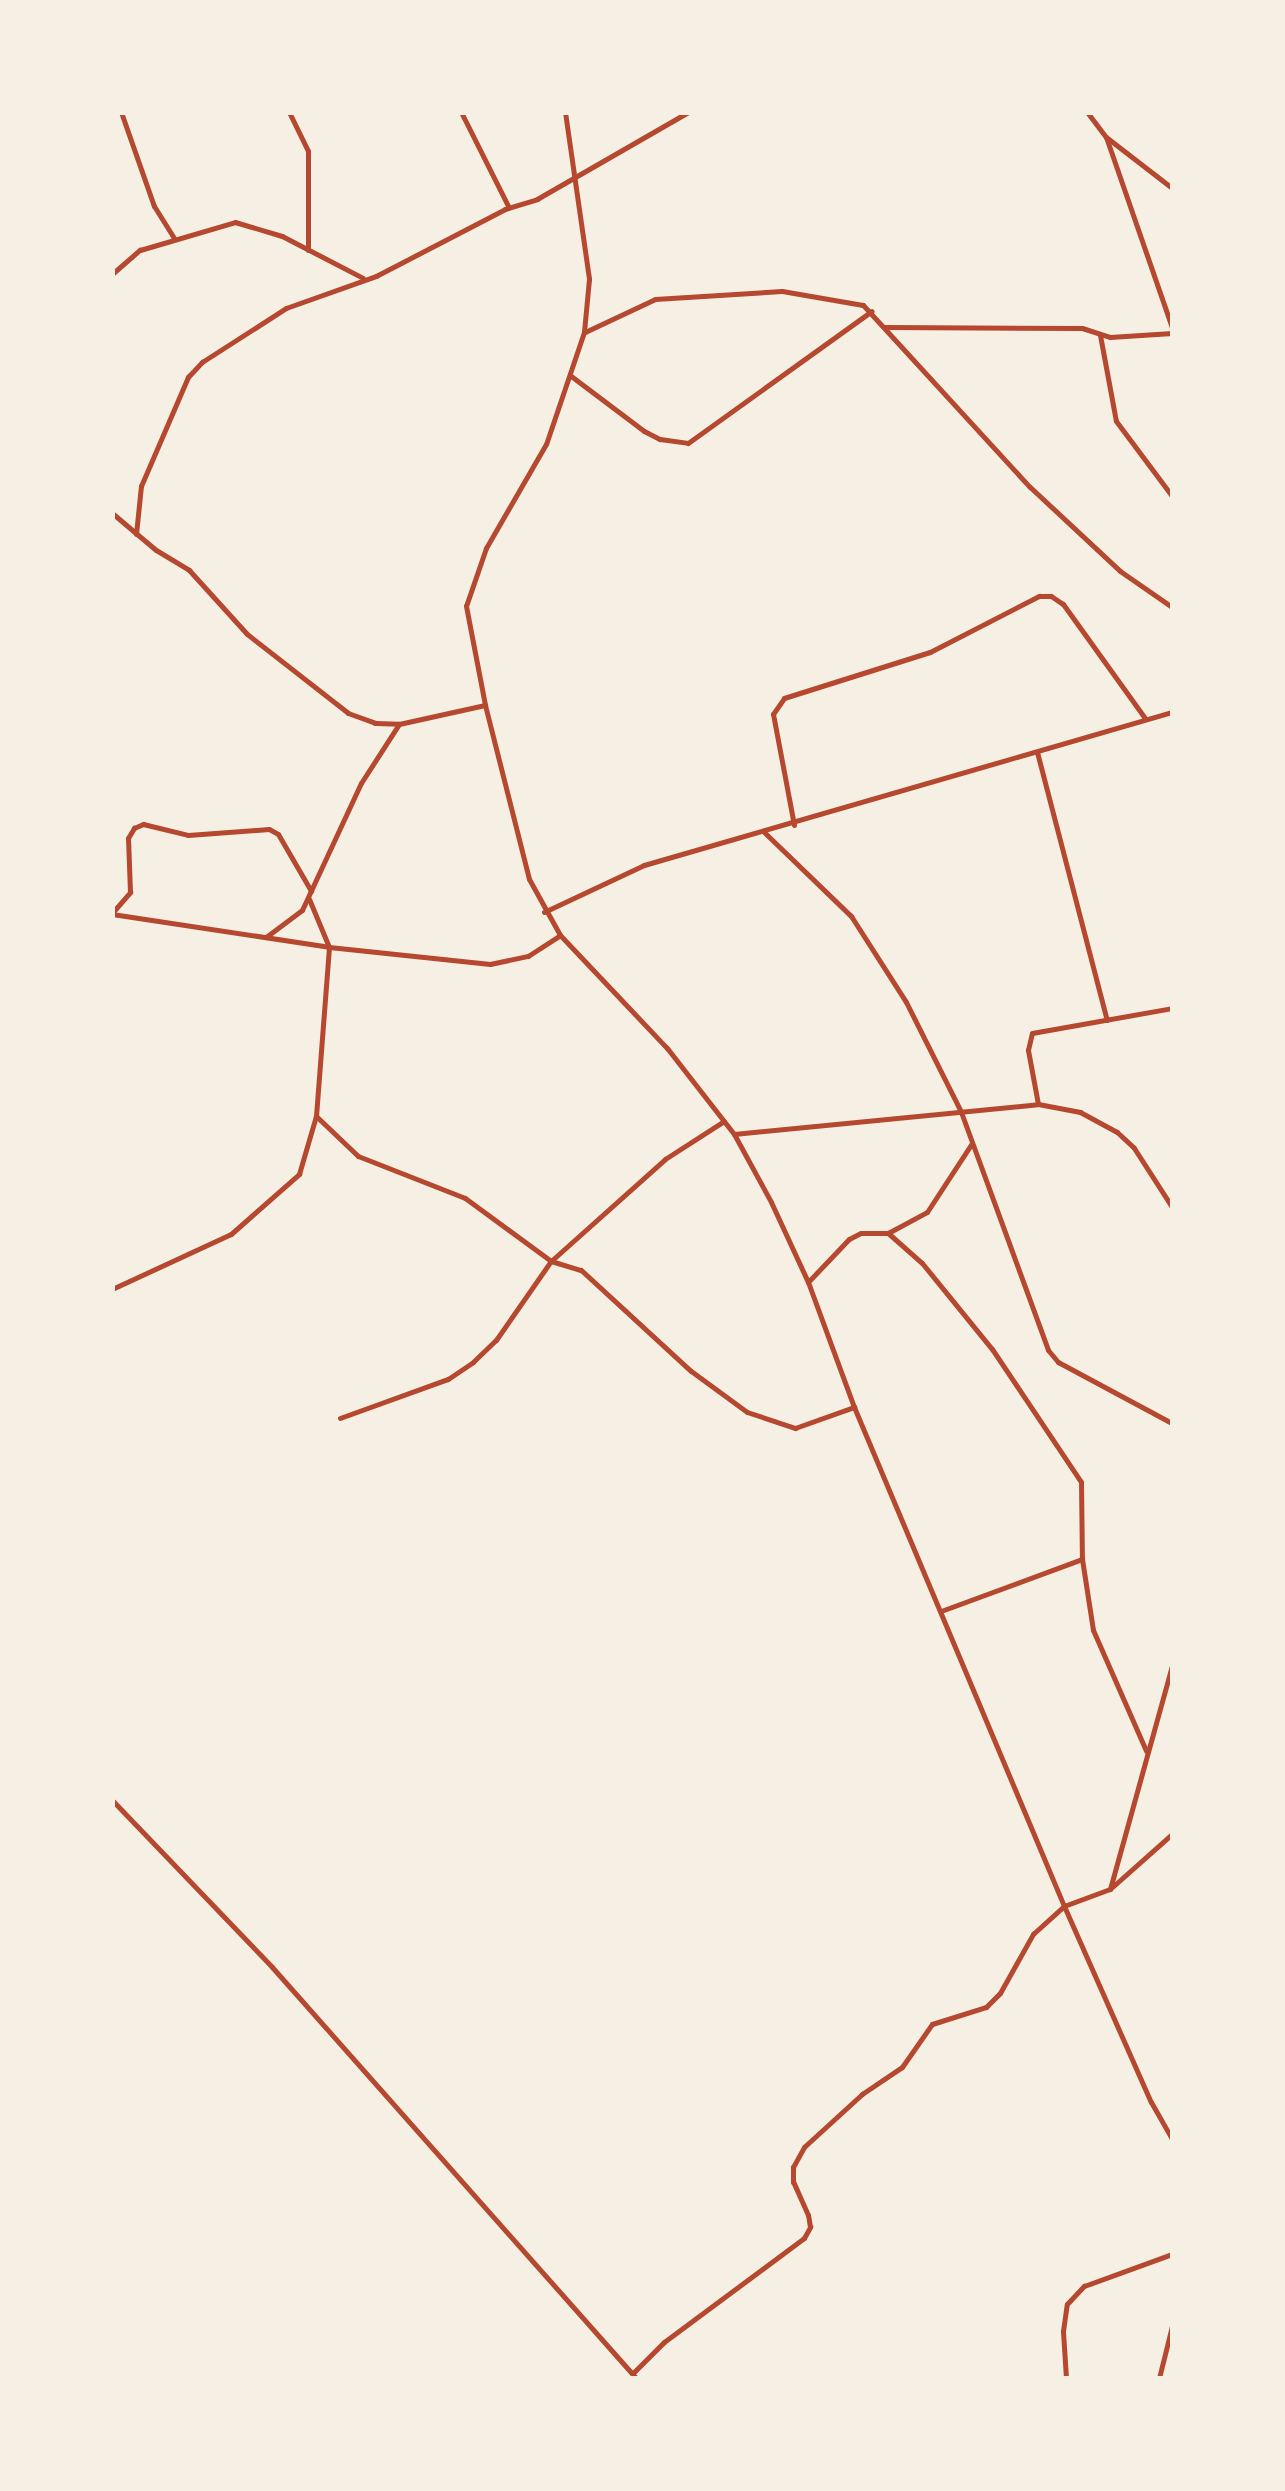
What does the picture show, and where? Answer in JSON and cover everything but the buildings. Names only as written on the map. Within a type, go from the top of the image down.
[{"type":"street","points":[[120,112],[148,192],[174,238]]},
{"type":"street","points":[[289,112],[308,151],[308,251]]},
{"type":"street","points":[[461,112],[509,208]]},
{"type":"street","points":[[565,112],[589,279],[584,332],[546,444],[502,518],[470,585],[469,636],[530,879],[544,912],[560,934],[667,1048],[734,1134],[808,1282],[854,1407],[1064,1906],[1151,2102],[1172,2139]]},
{"type":"street","points":[[136,534],[141,486],[194,368],[286,308],[440,246],[509,208],[537,199],[688,112]]},
{"type":"street","points":[[1087,112],[1106,137],[1172,188]]},
{"type":"street","points":[[884,326],[1082,328],[1100,334],[1172,330],[1106,137]]},
{"type":"street","points":[[112,274],[130,256],[174,238],[235,222],[267,230],[364,278]]},
{"type":"street","points":[[584,332],[655,299],[717,294],[819,294],[872,311],[1030,487],[1120,571],[1172,608]]},
{"type":"street","points":[[571,376],[644,431],[660,439],[688,442],[872,311]]},
{"type":"street","points":[[1100,334],[1116,421],[1172,496]]},
{"type":"street","points":[[112,513],[189,570],[247,634],[348,714],[399,724],[484,705]]},
{"type":"street","points":[[794,825],[772,714],[784,698],[930,652],[1039,596],[1051,596],[1063,604],[1145,718]]},
{"type":"street","points":[[544,912],[644,865],[794,825],[1172,712]]},
{"type":"street","points":[[266,937],[295,918],[310,895],[361,783],[399,724]]},
{"type":"street","points":[[1037,752],[1107,1020]]},
{"type":"street","points":[[112,913],[130,892],[128,838],[134,828],[143,824],[188,835],[269,829],[278,834],[310,895],[329,946],[316,1116],[304,1164],[278,1197],[231,1234],[112,1289]]},
{"type":"street","points":[[766,833],[851,916],[906,1002],[961,1112],[1048,1350],[1058,1362],[1172,1423]]},
{"type":"street","points":[[1172,854],[1172,885]]},
{"type":"street","points":[[112,913],[329,946],[490,964],[528,956],[560,934]]},
{"type":"street","points":[[1038,1104],[1028,1050],[1032,1033],[1172,1008]]},
{"type":"street","points":[[734,1134],[1038,1104],[1080,1112],[1116,1132],[1134,1148],[1172,1207]]},
{"type":"street","points":[[316,1116],[358,1156],[464,1198],[550,1262],[582,1270],[691,1370],[748,1412],[794,1428],[854,1407]]},
{"type":"street","points":[[340,1418],[448,1379],[474,1362],[496,1340],[550,1262],[665,1159],[724,1121]]},
{"type":"street","points":[[808,1282],[849,1239],[861,1233],[888,1233],[936,1202],[972,1143]]},
{"type":"street","points":[[888,1233],[922,1263],[992,1349],[1081,1482],[1082,1559],[1092,1630],[1146,1751]]},
{"type":"street","points":[[941,1610],[1082,1559]]},
{"type":"street","points":[[1110,1889],[1172,1666]]},
{"type":"street","points":[[112,1800],[272,1967],[634,2376],[664,2342],[804,2238],[810,2227],[808,2216],[792,2182],[793,2167],[804,2147],[862,2094],[902,2067],[932,2024],[986,2007],[1000,1993],[1034,1934],[1064,1906],[1110,1889],[1172,1834]]},
{"type":"street","points":[[1066,2378],[1067,2304],[1084,2286],[1172,2254]]},
{"type":"street","points":[[1159,2378],[1172,2326]]}]
